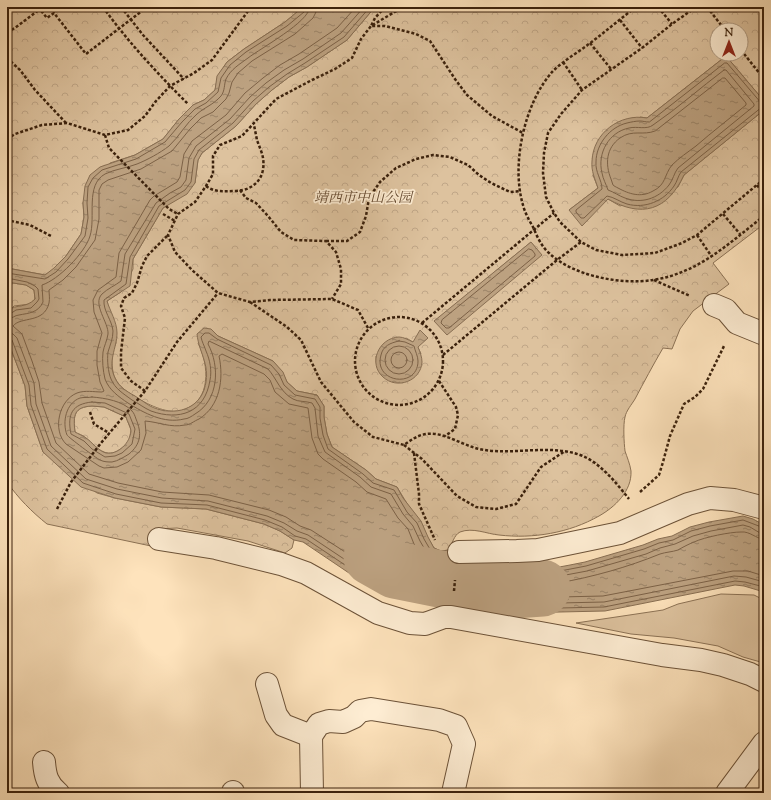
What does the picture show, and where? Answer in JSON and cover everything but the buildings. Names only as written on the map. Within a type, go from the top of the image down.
[{"type":"street","points":[[714,305],[726,310],[737,323],[764,334]]},
{"type":"street","points":[[459,552],[538,550],[620,533],[688,504],[710,498],[734,500],[764,508]]},
{"type":"street","points":[[159,539],[216,548],[281,564],[306,573],[378,613],[410,623],[425,624],[444,617],[451,617],[662,655],[701,660],[723,665],[750,674],[764,681]]},
{"type":"street","points":[[267,684],[276,715],[283,725],[311,736]]},
{"type":"street","points":[[312,793],[311,736],[319,724],[329,721],[343,722],[354,717],[360,711],[371,709],[439,720],[456,726],[464,744],[452,793]]},
{"type":"street","points":[[727,793],[764,744]]},
{"type":"street","points":[[44,762],[45,777],[52,788],[58,793]]},
{"type":"path","points":[[103,7],[119,28],[170,86],[188,104]]},
{"type":"path","points":[[121,7],[143,35],[184,79]]},
{"type":"path","points":[[7,32],[15,28],[39,8],[47,18],[54,13],[86,54],[147,7]]},
{"type":"path","points":[[7,139],[15,134],[42,125],[67,123],[105,135],[128,130],[145,116],[170,86],[184,79],[212,60],[251,7]]},
{"type":"path","points":[[145,391],[131,381],[121,368],[121,352],[125,318],[121,306],[124,298],[132,293],[135,288],[147,256],[168,236],[178,214],[195,202],[206,186],[213,174],[213,156],[220,145],[242,136],[276,99],[335,69],[352,58],[361,39],[375,18],[385,7]]},
{"type":"path","points":[[371,26],[403,7]]},
{"type":"path","points":[[636,7],[552,72],[531,107],[523,133],[518,174],[523,204],[533,229],[541,243],[557,260],[572,269],[590,275],[634,282],[654,280],[675,275],[712,257],[764,216]]},
{"type":"path","points":[[658,7],[672,24]]},
{"type":"path","points":[[696,7],[642,48],[582,90],[560,114],[548,133],[544,153],[543,172],[546,197],[560,222],[581,242],[596,250],[622,255],[655,253],[682,243],[697,235],[764,178]]},
{"type":"path","points":[[707,7],[719,22]]},
{"type":"path","points":[[620,20],[642,48]]},
{"type":"path","points":[[371,26],[385,26],[416,34],[430,41],[467,95],[492,116],[523,133]]},
{"type":"path","points":[[590,43],[611,69]]},
{"type":"path","points":[[7,58],[20,70],[35,90],[67,123]]},
{"type":"path","points":[[749,60],[764,79]]},
{"type":"path","points":[[563,62],[582,90]]},
{"type":"path","points":[[206,186],[211,190],[240,190],[251,188],[259,181],[263,169],[263,157],[257,140],[254,124]]},
{"type":"path","points":[[105,135],[109,148],[170,209],[178,214]]},
{"type":"path","points":[[240,190],[246,198],[260,208],[281,232],[294,240],[326,241],[346,241],[360,232],[366,216],[369,198],[380,182],[396,168],[416,159],[433,155],[450,157],[468,165],[478,175],[491,183],[510,192],[521,191]]},
{"type":"path","points":[[756,185],[764,194]]},
{"type":"path","points":[[422,323],[554,213]]},
{"type":"path","points":[[163,214],[175,221]]},
{"type":"path","points":[[723,214],[740,234]]},
{"type":"path","points":[[7,218],[11,221],[30,225],[51,236]]},
{"type":"path","points":[[697,235],[712,257]]},
{"type":"path","points":[[168,236],[175,252],[192,270],[218,293],[250,302],[287,327],[301,340],[321,382],[354,422],[373,437],[404,445],[422,459],[457,496],[476,507],[496,509],[516,504],[541,467],[565,451]]},
{"type":"path","points":[[326,241],[336,252],[341,268],[341,284],[332,300]]},
{"type":"path","points":[[443,355],[557,260],[581,242]]},
{"type":"path","points":[[654,280],[714,305]]},
{"type":"path","points":[[57,509],[71,482],[109,433],[145,391],[177,342],[218,293]]},
{"type":"path","points":[[250,302],[270,300],[332,300],[358,310],[368,328]]},
{"type":"path","points":[[395,316],[410,317],[422,323],[432,331],[439,342],[443,355],[443,368],[439,380],[432,391],[421,399],[409,404],[396,405],[381,402],[369,394],[360,382],[354,368],[354,354],[359,339],[368,328],[380,320],[395,316]]},
{"type":"path","points":[[631,500],[658,475],[670,436],[684,404],[695,397],[703,389],[737,323]]},
{"type":"path","points":[[439,380],[456,407],[458,415],[455,428],[445,436]]},
{"type":"path","points":[[90,412],[94,424],[109,433]]},
{"type":"path","points":[[404,445],[414,438],[427,434],[445,436],[466,446],[485,451],[565,451],[585,457],[606,472],[631,500],[639,525]]},
{"type":"path","points":[[414,453],[419,504],[426,522],[435,540],[442,545],[459,552]]},
{"type":"path","points":[[453,597],[455,575]]},
{"type":"green space","points":[[7,7],[303,7],[285,22],[227,62],[218,76],[215,90],[204,100],[193,105],[179,119],[163,139],[135,155],[110,163],[83,203],[84,217],[81,234],[66,256],[54,269],[45,275],[7,268]]},
{"type":"green space","name":"靖西市中山公园","points":[[375,7],[764,7],[764,101],[731,62],[749,62],[749,22],[709,22],[709,62],[718,62],[647,118],[640,117],[593,175],[598,188],[569,210],[608,199],[620,206],[678,187],[684,175],[764,110],[764,224],[713,263],[729,284],[693,311],[680,329],[672,349],[663,348],[628,410],[624,420],[624,439],[625,451],[631,471],[631,478],[626,492],[611,508],[599,516],[576,527],[563,531],[538,535],[512,536],[475,530],[460,532],[456,535],[449,550],[441,551],[434,548],[397,487],[376,479],[366,470],[332,447],[327,434],[324,406],[317,395],[297,391],[287,382],[282,372],[273,361],[218,336],[211,329],[198,343],[204,361],[206,381],[199,399],[192,405],[183,410],[165,410],[142,401],[124,390],[119,384],[113,372],[113,350],[116,340],[107,301],[121,292],[133,269],[133,259],[163,208],[195,183],[198,160],[202,153],[236,126],[256,104],[272,90],[289,77],[307,67],[347,40]],"holes":[[[531,242],[541,255],[435,321]],[[406,338],[415,344],[421,354],[383,377],[377,367],[376,356]]]},
{"type":"green space","points":[[7,282],[26,285],[34,290],[35,299],[30,304],[14,306],[7,313]]},
{"type":"green space","points":[[7,334],[25,386],[27,406],[43,452],[97,493],[161,507],[206,509],[264,524],[280,531],[294,540],[292,548],[285,553],[248,541],[177,528],[157,529],[151,536],[151,546],[47,524],[16,494],[7,482]]},
{"type":"green space","points":[[92,406],[104,407],[126,417],[131,430],[129,442],[117,451],[109,453],[101,451],[85,437],[75,432],[74,421],[76,413],[81,408]]},
{"type":"green space","points":[[721,594],[754,595],[764,600],[764,663],[743,657],[718,646],[674,638],[631,634],[576,623],[663,610],[678,604]]},
{"type":"water","points":[[303,7],[375,7],[347,40],[307,67],[289,77],[272,90],[256,104],[236,126],[202,153],[198,160],[195,183],[187,194],[163,208],[133,259],[130,286],[107,301],[117,329],[117,339],[112,361],[113,372],[121,386],[148,405],[166,411],[174,411],[182,410],[195,403],[204,390],[207,374],[197,334],[204,328],[211,329],[218,336],[273,361],[283,372],[287,382],[297,391],[317,395],[324,406],[327,434],[332,447],[366,470],[376,479],[397,487],[403,498],[421,521],[434,548],[441,551],[449,550],[446,594],[442,600],[435,604],[416,601],[349,573],[303,542],[294,540],[280,531],[264,524],[206,509],[161,507],[115,498],[81,487],[43,452],[27,406],[25,386],[7,334],[7,311],[15,307],[28,304],[35,299],[34,290],[26,285],[7,282],[7,268],[45,275],[54,268],[66,256],[81,234],[84,217],[83,203],[85,186],[90,175],[100,167],[135,155],[163,139],[179,119],[193,105],[204,100],[215,90],[217,76],[227,62],[285,22]],"holes":[[[92,406],[104,407],[126,417],[131,429],[126,444],[119,450],[110,453],[100,450],[86,438],[75,432],[74,421],[78,410]]]},
{"type":"water","points":[[718,62],[731,62],[764,101],[764,110],[684,175],[670,197],[652,208],[643,209],[620,205],[608,199],[582,226],[569,210],[598,188],[592,165],[597,142],[610,127],[618,122],[637,117],[647,118]]},
{"type":"water","points":[[531,242],[542,255],[447,335],[434,321]]},
{"type":"water","points":[[420,330],[428,338],[418,347],[422,362],[421,369],[413,379],[407,382],[395,383],[383,377],[376,365],[376,359],[381,347],[392,338],[399,337],[413,342]]},
{"type":"water","points":[[743,516],[764,525],[764,592],[735,585],[605,611],[515,613],[478,610],[466,607],[463,602],[467,567],[495,562],[537,568],[554,568],[585,562],[643,545],[658,539],[672,536],[690,527]]},
{"type":"waterway","points":[[372,557],[395,570],[500,591],[542,588]]}]
